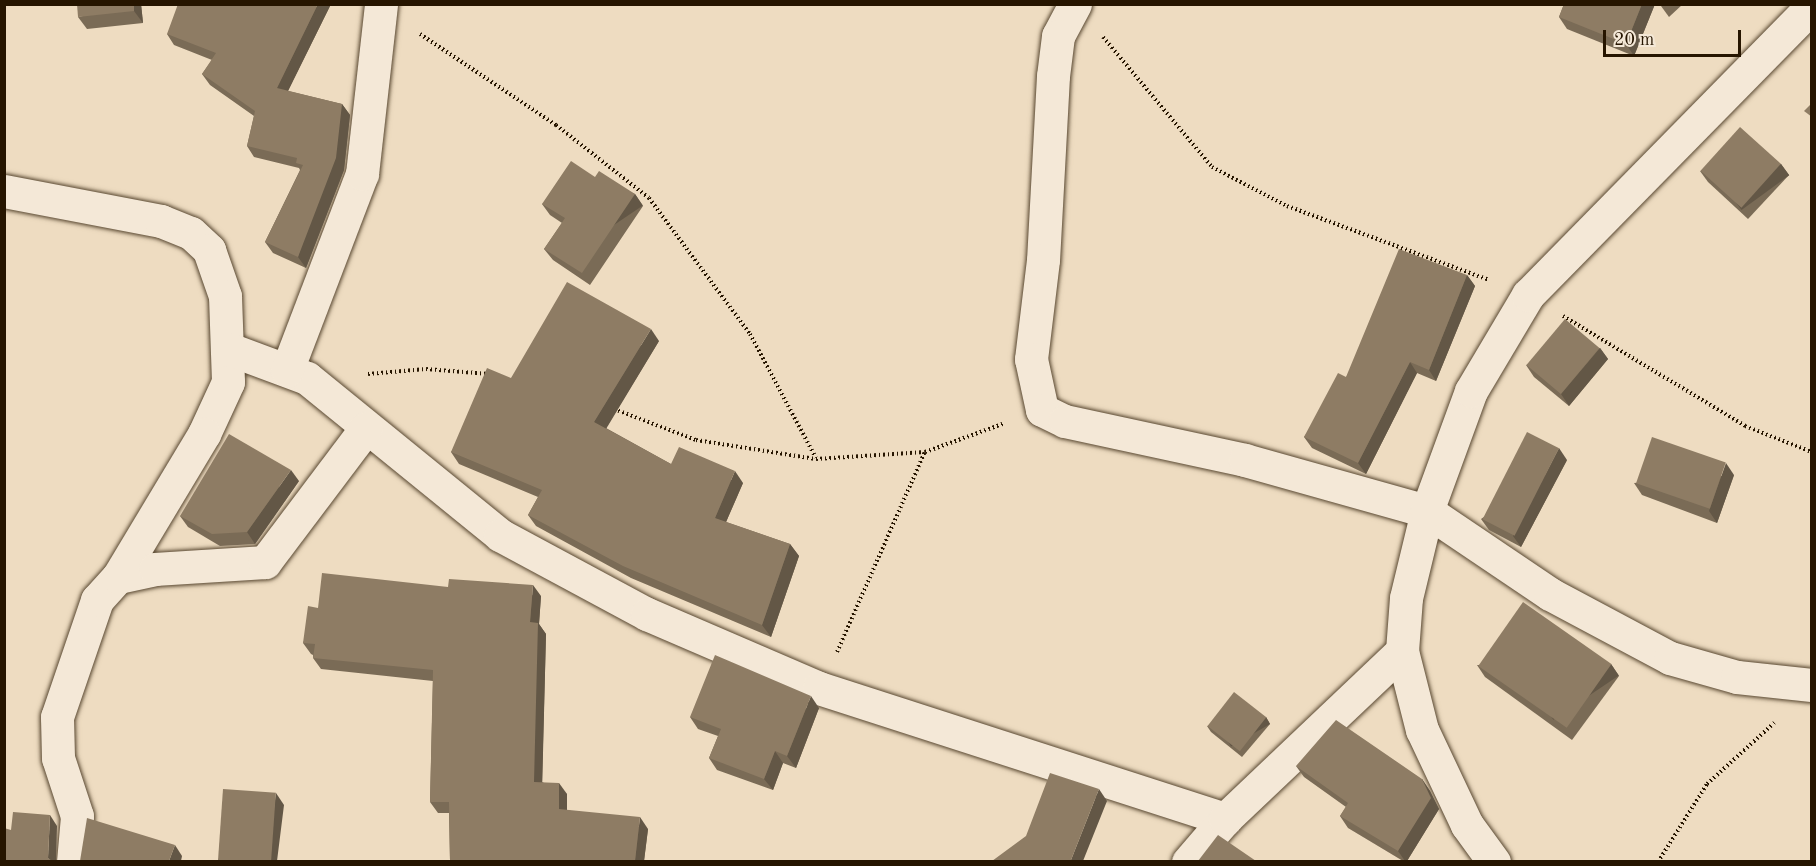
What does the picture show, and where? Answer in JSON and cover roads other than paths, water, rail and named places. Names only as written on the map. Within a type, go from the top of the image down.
[{"type":"street","points":[[1076,4],[1058,36],[1053,76],[1043,260],[1031,359],[1042,410],[1065,421],[1245,460],[1427,511],[1550,594],[1670,658],[1737,677],[1812,686]]},
{"type":"street","points":[[1494,861],[1467,825],[1422,730],[1402,651],[1406,598],[1427,511],[1471,391],[1528,295],[1812,6]]},
{"type":"street","points":[[297,374],[363,174],[380,7]]},
{"type":"street","points":[[4,191],[138,216],[191,233],[209,250],[225,296],[229,349],[228,382],[204,434],[118,577],[96,600],[57,717],[58,758],[77,816],[73,861]]},
{"type":"street","points":[[229,349],[297,374],[500,535],[647,614],[819,688],[1225,819]]},
{"type":"street","points":[[118,577],[155,569],[265,562],[366,428]]},
{"type":"street","points":[[1188,861],[1225,819],[1402,651]]}]
